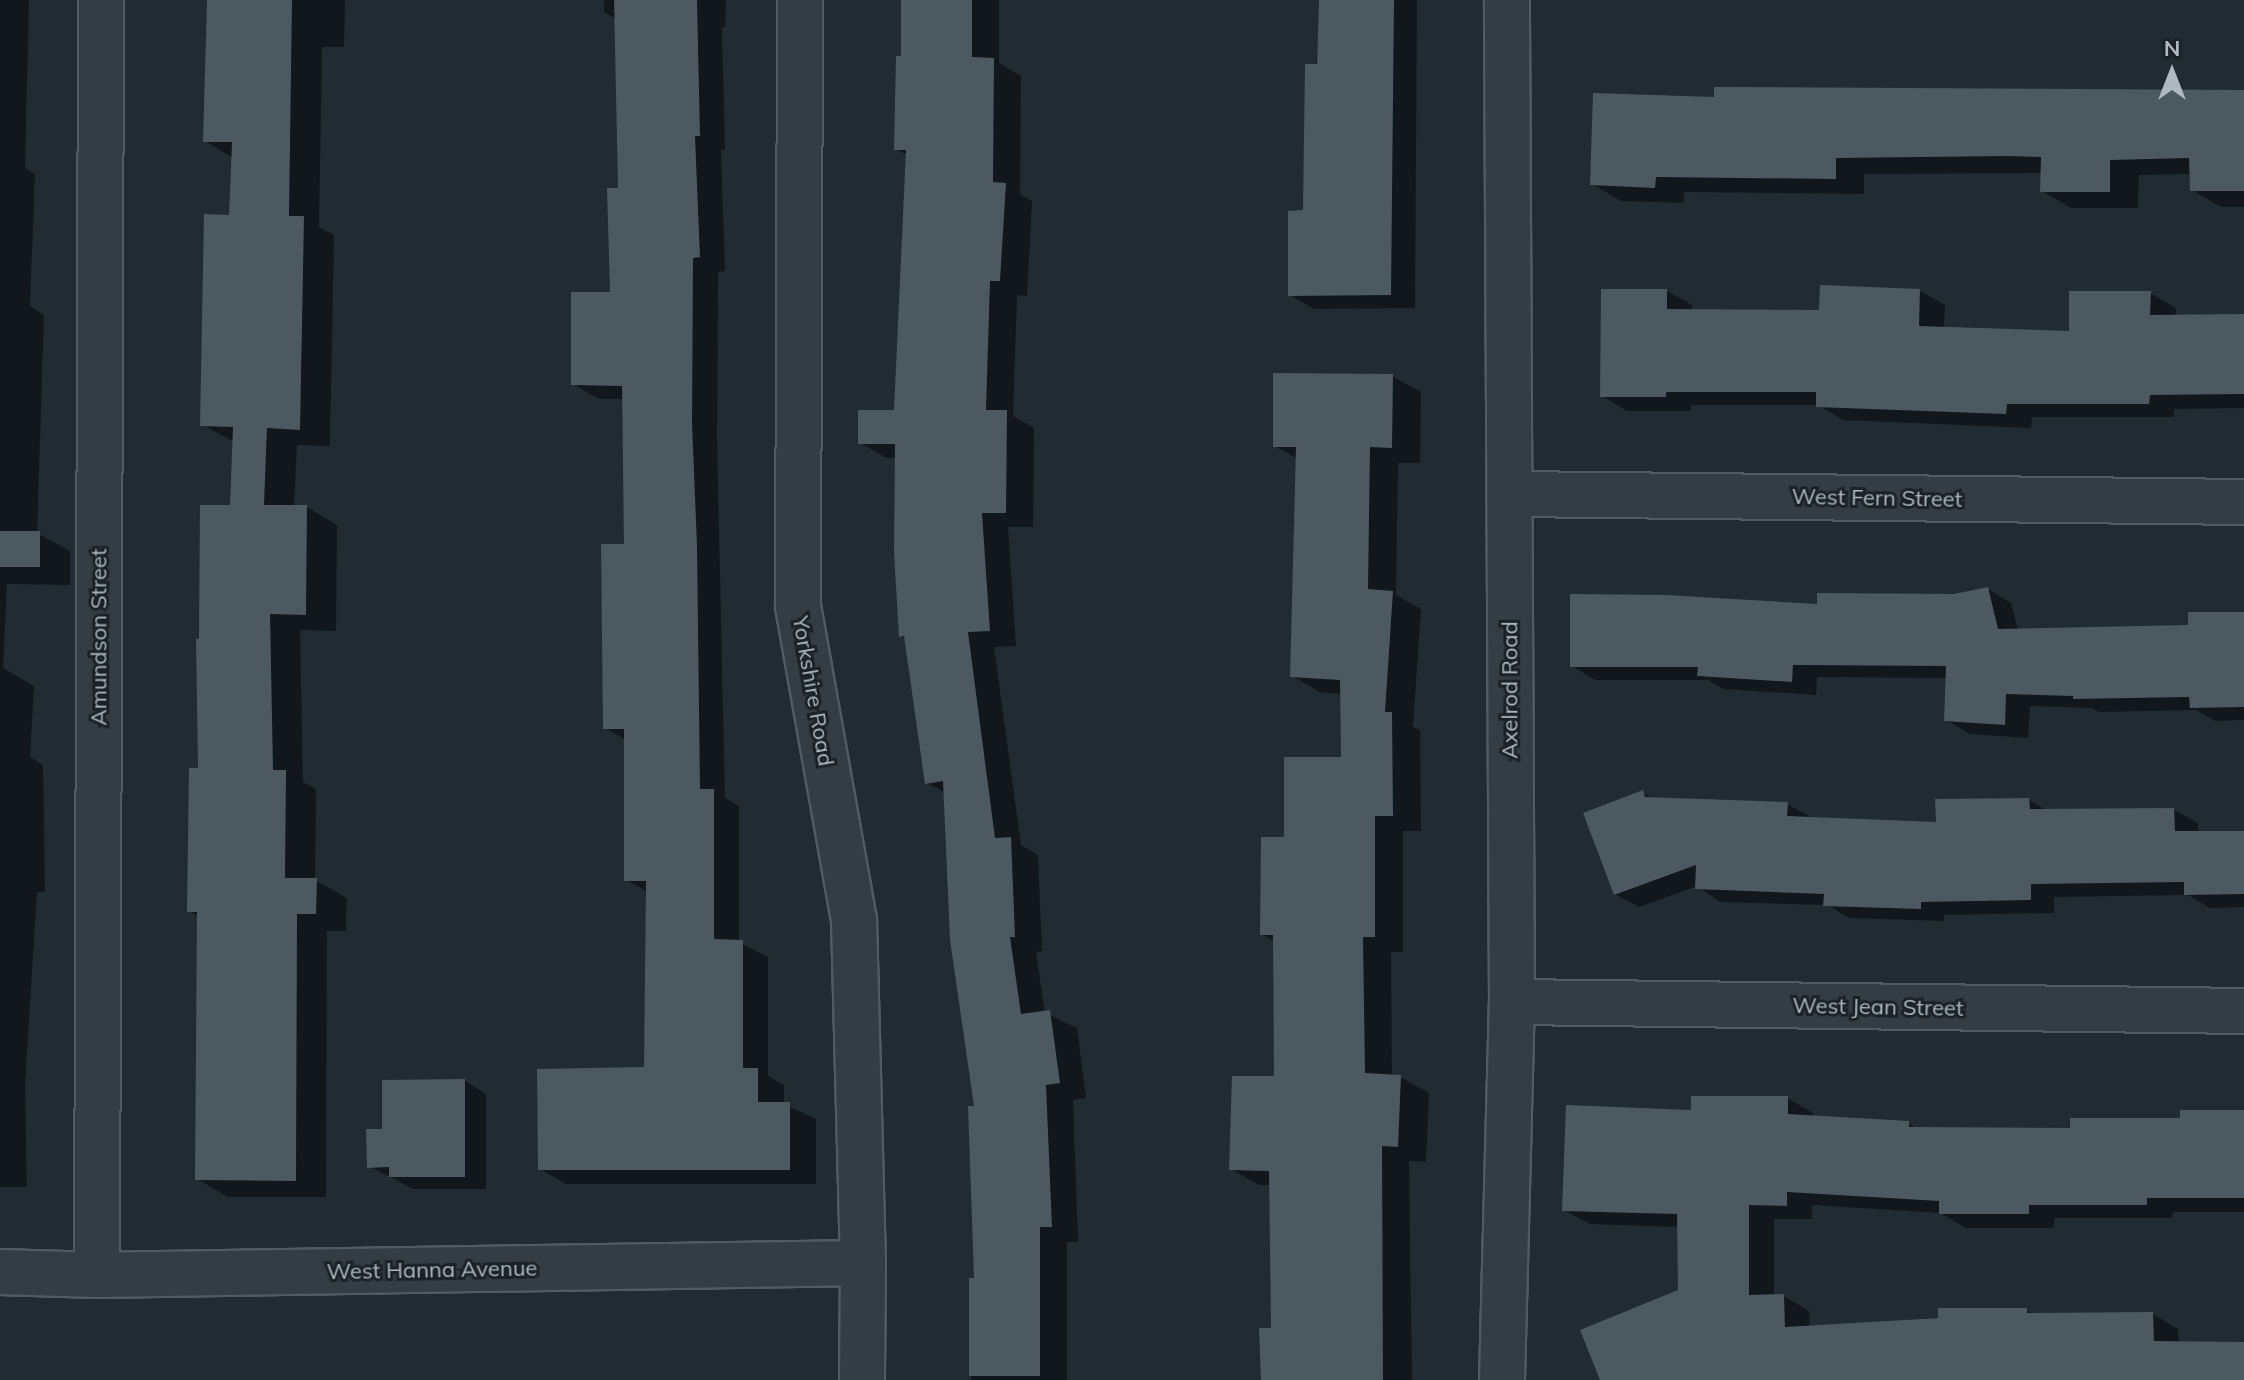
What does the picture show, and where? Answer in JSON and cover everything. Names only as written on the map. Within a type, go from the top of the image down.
[{"type":"street","name":"Amundson Street","points":[[97,1275],[101,0]]},
{"type":"street","name":"Yorkshire Road","points":[[800,0],[798,606],[854,920],[863,1263],[862,1380]]},
{"type":"street","name":"Axelrod Road","points":[[1502,1380],[1512,1002],[1507,0]]},
{"type":"street","name":"West Fern Street","points":[[1510,494],[2244,502]]},
{"type":"street","name":"West Jean Street","points":[[1512,1002],[2244,1011]]},
{"type":"street","name":"West Hanna Avenue","points":[[0,1272],[97,1275],[863,1263]]},
{"type":"building","points":[[207,0],[292,0],[289,216],[304,216],[300,430],[267,428],[264,505],[307,505],[306,615],[270,614],[273,770],[286,770],[285,878],[317,878],[316,914],[297,914],[296,1181],[195,1180],[197,912],[187,912],[189,768],[198,768],[196,639],[199,639],[200,505],[230,505],[233,427],[200,426],[204,214],[229,215],[232,142],[203,142]]},
{"type":"building","points":[[614,0],[697,0],[700,136],[695,136],[700,257],[693,258],[692,423],[700,789],[714,789],[714,939],[743,940],[743,1068],[758,1068],[758,1102],[790,1102],[790,1170],[538,1170],[537,1069],[644,1067],[646,881],[624,881],[624,729],[603,729],[601,544],[624,544],[622,386],[571,385],[571,292],[610,292],[607,188],[618,188]]},
{"type":"building","points":[[901,0],[972,0],[972,57],[994,58],[993,182],[1006,183],[1000,281],[990,281],[986,410],[1007,410],[1006,513],[982,513],[990,631],[968,632],[995,838],[1011,837],[1015,937],[1010,937],[1021,1014],[1050,1010],[1060,1083],[1046,1085],[1052,1227],[1040,1227],[1040,1376],[969,1376],[969,1278],[974,1278],[968,1106],[974,1106],[950,940],[943,781],[925,784],[904,636],[899,637],[894,552],[895,444],[858,444],[858,410],[894,410],[906,150],[894,150],[896,56],[901,56]]},
{"type":"building","points":[[1319,0],[1394,0],[1391,295],[1288,296],[1288,211],[1303,210],[1305,64],[1317,64]]},
{"type":"building","points":[[1714,87],[2244,90],[2244,191],[2190,191],[2189,158],[2110,160],[2110,192],[2040,192],[2041,157],[2006,156],[1836,158],[1836,179],[1656,177],[1655,188],[1590,185],[1593,93],[1714,97]]},
{"type":"building","points":[[1820,285],[1920,289],[1919,326],[2069,331],[2069,291],[2151,291],[2150,315],[2244,314],[2244,394],[2150,395],[2149,404],[2007,404],[2006,414],[1816,407],[1816,392],[1666,392],[1666,397],[1600,397],[1601,289],[1667,289],[1667,309],[1819,310]]},
{"type":"building","points":[[1273,373],[1393,374],[1392,448],[1370,447],[1368,589],[1393,591],[1385,712],[1392,712],[1393,816],[1375,816],[1375,937],[1363,937],[1365,1073],[1401,1075],[1398,1147],[1382,1146],[1383,1380],[1261,1380],[1259,1328],[1271,1328],[1269,1171],[1229,1170],[1232,1076],[1274,1076],[1273,935],[1260,935],[1261,837],[1284,837],[1284,757],[1341,757],[1340,680],[1290,677],[1296,447],[1273,447]]},
{"type":"building","points":[[0,531],[40,531],[40,567],[0,567]]},
{"type":"building","points":[[1988,587],[1998,629],[2188,625],[2188,612],[2244,612],[2244,707],[2190,708],[2189,697],[2073,699],[2073,696],[2006,694],[2005,725],[1944,721],[1946,666],[1793,665],[1792,682],[1697,676],[1698,667],[1570,667],[1570,594],[1666,595],[1817,604],[1817,593],[1954,594]]},
{"type":"building","points":[[1643,790],[1645,797],[1788,802],[1787,816],[1936,822],[1935,799],[2029,798],[2030,809],[2174,808],[2175,831],[2244,831],[2244,894],[2184,895],[2184,882],[2031,884],[2031,900],[1921,902],[1921,909],[1823,906],[1824,894],[1695,889],[1696,865],[1614,895],[1583,813]]},
{"type":"building","points":[[465,1079],[465,1177],[389,1177],[389,1167],[367,1168],[366,1129],[382,1129],[382,1080]]},
{"type":"building","points":[[1691,1096],[1788,1096],[1788,1114],[1909,1121],[1909,1127],[2070,1128],[2070,1118],[2180,1118],[2180,1110],[2244,1110],[2244,1198],[2147,1198],[2147,1205],[2029,1205],[2029,1214],[1939,1214],[1939,1201],[1787,1192],[1787,1206],[1749,1205],[1749,1295],[1784,1294],[1785,1327],[1938,1318],[1938,1308],[2027,1308],[2027,1313],[2153,1312],[2154,1341],[2244,1342],[2244,1380],[1600,1380],[1580,1330],[1678,1290],[1677,1214],[1562,1211],[1566,1105],[1691,1110]]}]
